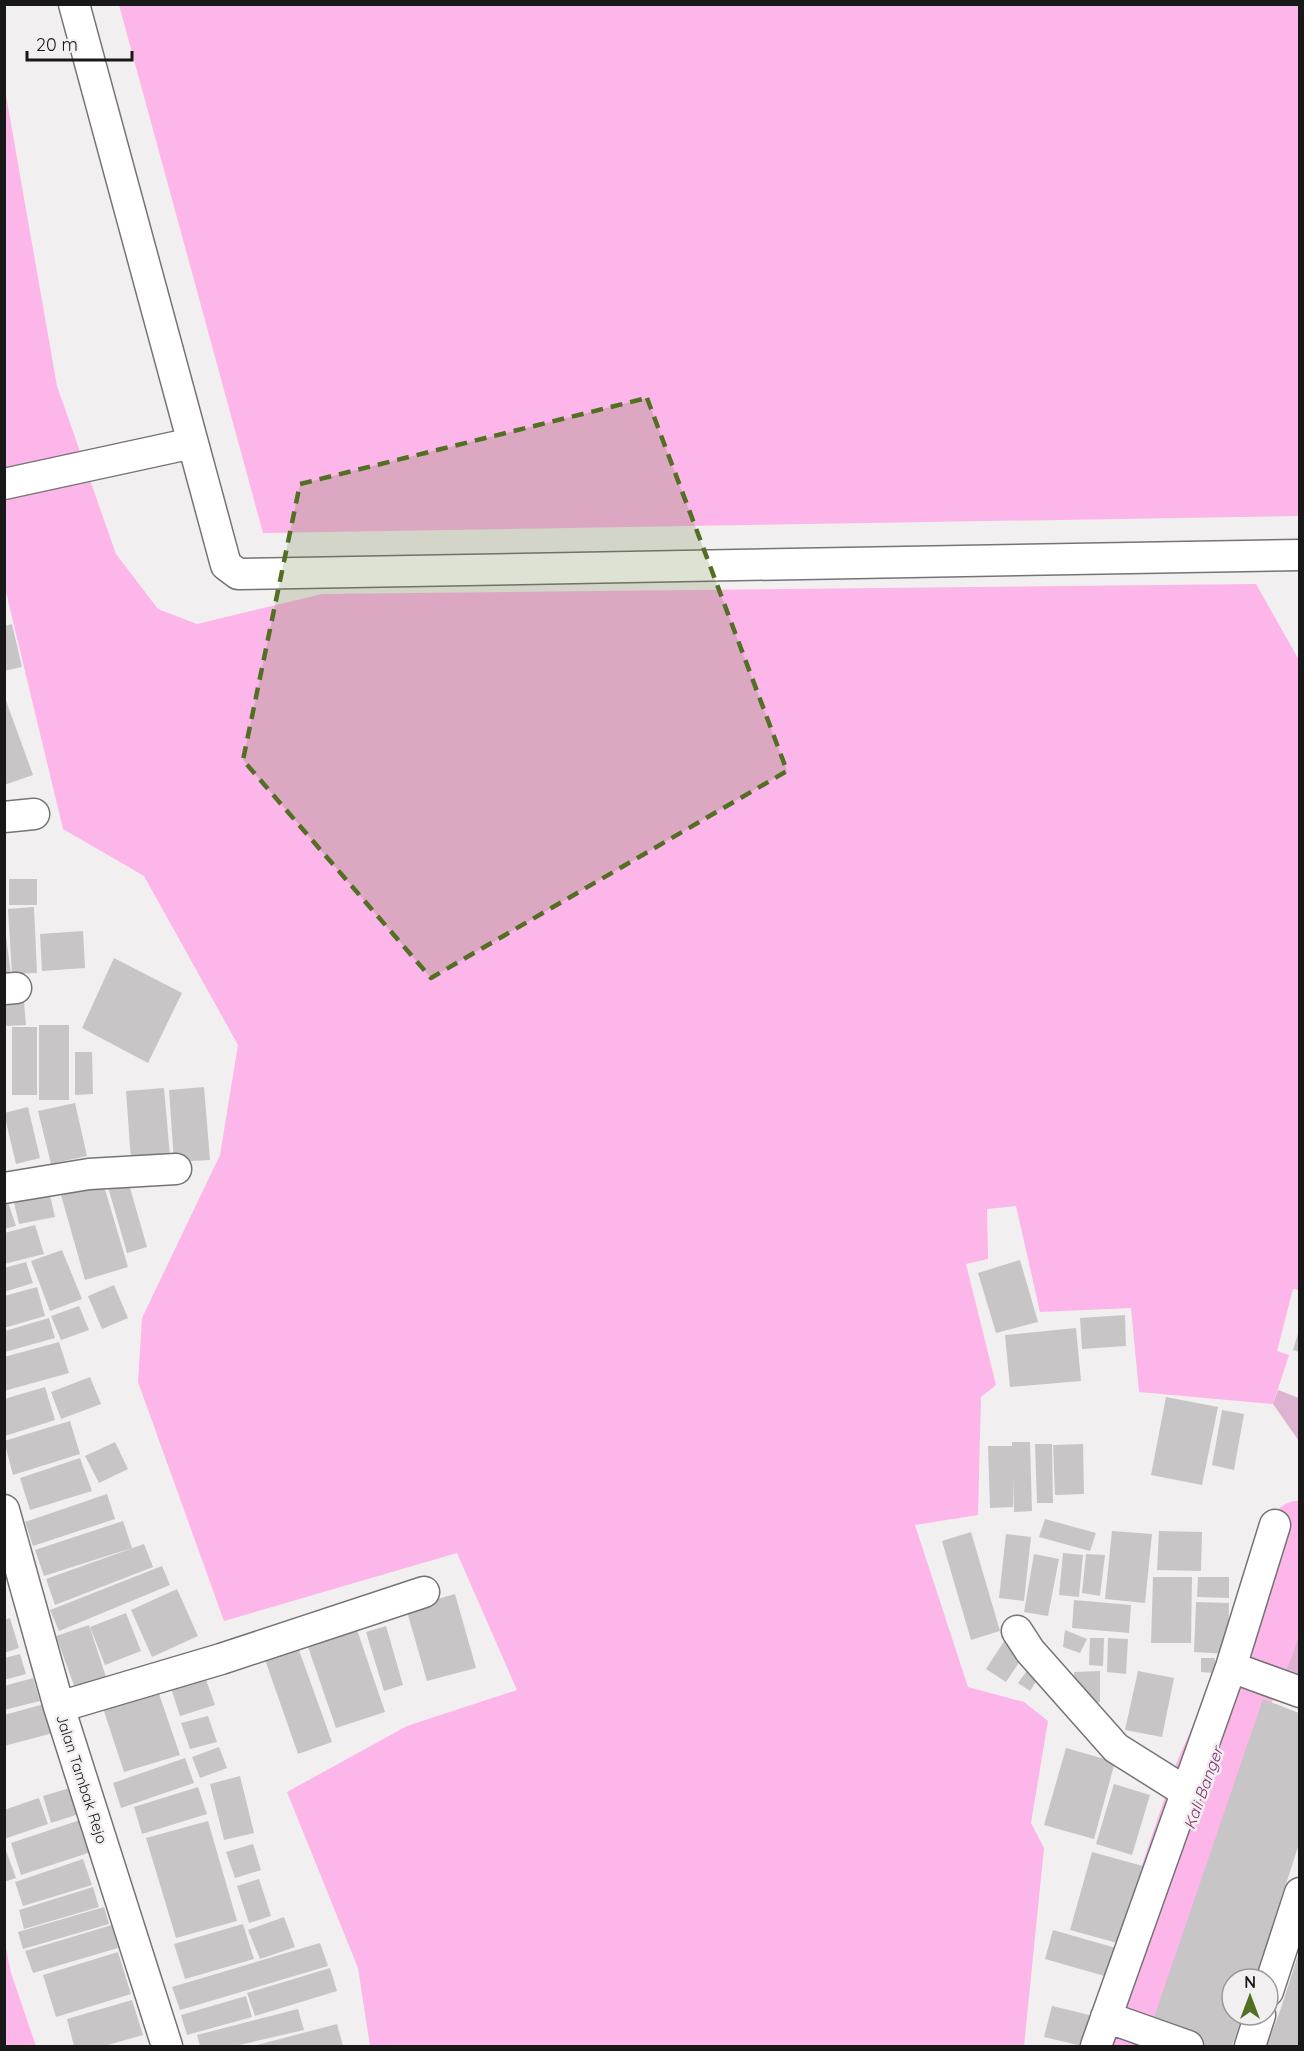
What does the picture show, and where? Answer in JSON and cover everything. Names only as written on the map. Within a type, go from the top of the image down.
[{"type":"street","points":[[74,4],[183,446],[226,565],[238,574],[1299,555]]},
{"type":"street","points":[[4,484],[183,446]]},
{"type":"street","points":[[4,817],[34,814]]},
{"type":"street","points":[[4,1188],[89,1174],[176,1168]]},
{"type":"street","name":"Jalan Tambak Rejo","points":[[4,1510],[59,1707],[167,2046]]},
{"type":"street","points":[[1096,2046],[1231,1667],[1275,1524]]},
{"type":"street","points":[[59,1707],[221,1659],[424,1592]]},
{"type":"street","points":[[1017,1631],[1030,1651],[1116,1748],[1186,1792]]},
{"type":"street","points":[[1231,1667],[1299,1692]]},
{"type":"street","points":[[1276,1967],[1299,1893]]},
{"type":"street","points":[[1106,2017],[1188,2046]]},
{"type":"street","points":[[1250,2046],[1256,2027]]},
{"type":"highlighted area","points":[[647,398],[787,771],[431,978],[243,760],[300,484]]},
{"type":"shaded area","points":[[119,5],[1299,5],[1299,516],[263,533]]},
{"type":"shaded area","points":[[4,84],[57,386],[116,554],[158,609],[197,624],[322,594],[1256,584],[1299,660],[1300,1290],[1293,1289],[1277,1351],[1289,1355],[1273,1404],[1139,1392],[1131,1308],[1040,1312],[1016,1206],[987,1209],[988,1259],[966,1264],[996,1385],[981,1397],[978,1515],[915,1525],[968,1687],[1024,1702],[1048,1721],[1031,1823],[1044,1848],[1024,2046],[370,2046],[358,1968],[287,1792],[407,1726],[517,1690],[457,1553],[224,1621],[138,1382],[142,1318],[220,1155],[238,1045],[144,876],[63,829],[5,588]]},
{"type":"shaded area","points":[[1278,1390],[1299,1398],[1299,1441],[1273,1404]]},
{"type":"shaded area","points":[[1299,1546],[1299,1677],[1260,1661]]},
{"type":"shaded area","points":[[5,1943],[11,1973],[36,2046],[5,2046]]},
{"type":"building","points":[[12,624],[22,667],[4,671],[4,626]]},
{"type":"building","points":[[4,695],[33,775],[4,785]]},
{"type":"building","points":[[9,879],[37,879],[37,905],[9,905]]},
{"type":"building","points":[[34,907],[37,973],[12,974],[8,909]]},
{"type":"building","points":[[4,920],[11,975],[4,976]]},
{"type":"building","points":[[83,931],[85,968],[42,971],[40,934]]},
{"type":"building","points":[[114,958],[182,993],[148,1063],[82,1028]]},
{"type":"building","points":[[24,1002],[26,1025],[4,1026],[4,1003]]},
{"type":"building","points":[[39,1025],[69,1025],[69,1100],[39,1100]]},
{"type":"building","points":[[12,1027],[37,1027],[37,1095],[12,1095]]},
{"type":"building","points":[[75,1052],[92,1052],[93,1094],[75,1095]]},
{"type":"building","points":[[204,1087],[210,1160],[174,1162],[169,1090]]},
{"type":"building","points":[[164,1088],[170,1156],[131,1160],[126,1091]]},
{"type":"building","points":[[75,1103],[87,1156],[51,1164],[38,1111]]},
{"type":"building","points":[[28,1107],[40,1158],[16,1164],[4,1113]]},
{"type":"building","points":[[101,1176],[128,1267],[85,1280],[59,1188]]},
{"type":"building","points":[[128,1181],[147,1247],[127,1253],[108,1187]]},
{"type":"building","points":[[48,1187],[55,1217],[19,1224],[12,1194]]},
{"type":"building","points":[[4,1190],[16,1226],[4,1229]]},
{"type":"building","points":[[35,1225],[44,1254],[4,1264],[4,1233]]},
{"type":"building","points":[[62,1250],[82,1299],[50,1311],[31,1261]]},
{"type":"building","points":[[1020,1260],[1038,1322],[996,1333],[978,1273]]},
{"type":"building","points":[[26,1262],[33,1283],[4,1292],[4,1268]]},
{"type":"building","points":[[114,1285],[128,1318],[102,1329],[88,1296]]},
{"type":"building","points":[[37,1287],[45,1316],[4,1328],[4,1296]]},
{"type":"building","points":[[79,1306],[89,1330],[61,1340],[51,1316]]},
{"type":"building","points":[[1125,1315],[1126,1346],[1082,1349],[1080,1318]]},
{"type":"building","points":[[49,1318],[55,1338],[5,1352],[5,1331]]},
{"type":"building","points":[[1076,1328],[1081,1381],[1010,1387],[1005,1335]]},
{"type":"building","points":[[1299,1330],[1299,1352],[1293,1350]]},
{"type":"building","points":[[59,1342],[69,1373],[4,1391],[4,1357]]},
{"type":"building","points":[[90,1377],[101,1404],[61,1419],[51,1392]]},
{"type":"building","points":[[45,1387],[55,1420],[5,1436],[4,1399]]},
{"type":"building","points":[[1166,1397],[1218,1407],[1202,1485],[1151,1475]]},
{"type":"building","points":[[1222,1410],[1244,1414],[1234,1470],[1212,1465]]},
{"type":"building","points":[[70,1421],[80,1454],[13,1475],[4,1441]]},
{"type":"building","points":[[115,1442],[128,1469],[99,1483],[85,1456]]},
{"type":"building","points":[[1012,1442],[1030,1442],[1032,1511],[1014,1512],[1013,1479],[1013,1507],[990,1508],[988,1446],[1012,1446]]},
{"type":"building","points":[[1035,1444],[1052,1444],[1053,1503],[1037,1503]]},
{"type":"building","points":[[1083,1444],[1084,1494],[1055,1495],[1053,1445]]},
{"type":"building","points":[[80,1458],[92,1491],[30,1510],[20,1478]]},
{"type":"building","points":[[107,1494],[115,1519],[33,1546],[25,1522]]},
{"type":"building","points":[[1045,1519],[1096,1533],[1090,1551],[1039,1537]]},
{"type":"building","points":[[123,1521],[132,1548],[44,1576],[35,1550]]},
{"type":"building","points":[[1112,1531],[1152,1534],[1145,1603],[1105,1599]]},
{"type":"building","points":[[1159,1531],[1202,1532],[1201,1571],[1157,1570]]},
{"type":"building","points":[[971,1532],[1000,1631],[971,1640],[942,1541]]},
{"type":"building","points":[[1006,1534],[1031,1537],[1024,1601],[999,1598]]},
{"type":"building","points":[[144,1544],[153,1567],[55,1605],[46,1579]]},
{"type":"building","points":[[1063,1553],[1083,1555],[1079,1597],[1059,1595]]},
{"type":"building","points":[[1034,1554],[1059,1559],[1048,1616],[1024,1612]]},
{"type":"building","points":[[1086,1554],[1105,1555],[1100,1596],[1082,1593]]},
{"type":"building","points":[[162,1566],[170,1585],[59,1631],[50,1610]]},
{"type":"building","points":[[1153,1577],[1192,1577],[1191,1643],[1151,1643]]},
{"type":"building","points":[[1198,1577],[1229,1577],[1229,1598],[1197,1597]]},
{"type":"building","points":[[177,1589],[198,1636],[152,1657],[131,1610]]},
{"type":"building","points":[[455,1594],[476,1668],[427,1681],[406,1608]]},
{"type":"building","points":[[1074,1600],[1131,1605],[1129,1633],[1072,1628]]},
{"type":"building","points":[[1196,1602],[1229,1603],[1228,1654],[1194,1652]]},
{"type":"building","points":[[126,1613],[141,1651],[105,1665],[90,1627]]},
{"type":"building","points":[[10,1618],[19,1648],[4,1653],[4,1620]]},
{"type":"building","points":[[89,1625],[107,1680],[76,1691],[56,1636]]},
{"type":"building","points":[[386,1626],[403,1685],[384,1691],[366,1632]]},
{"type":"building","points":[[1014,1626],[1034,1640],[1006,1682],[986,1669]]},
{"type":"building","points":[[356,1627],[385,1712],[336,1728],[307,1644]]},
{"type":"building","points":[[1065,1630],[1087,1639],[1080,1653],[1063,1647]]},
{"type":"building","points":[[1090,1638],[1104,1638],[1103,1666],[1089,1665]]},
{"type":"building","points":[[1108,1638],[1128,1639],[1126,1674],[1107,1672]]},
{"type":"building","points":[[295,1639],[332,1742],[298,1754],[262,1651]]},
{"type":"building","points":[[20,1654],[26,1674],[4,1680],[4,1658]]},
{"type":"building","points":[[1039,1654],[1049,1662],[1030,1691],[1018,1683]]},
{"type":"building","points":[[1201,1658],[1215,1658],[1215,1673],[1201,1672]]},
{"type":"building","points":[[1100,1671],[1100,1702],[1075,1703],[1074,1672]]},
{"type":"building","points":[[1138,1671],[1174,1678],[1162,1737],[1125,1730]]},
{"type":"building","points":[[204,1674],[215,1705],[180,1716],[170,1685]]},
{"type":"building","points":[[33,1678],[40,1701],[4,1710],[4,1686]]},
{"type":"building","points":[[158,1691],[180,1755],[124,1772],[103,1708]]},
{"type":"building","points":[[1263,1699],[1299,1713],[1299,1844],[1259,1967],[1220,1967],[1220,2027],[1239,2027],[1232,2046],[1209,2046],[1151,2026]]},
{"type":"building","points":[[44,1704],[53,1733],[4,1746],[4,1715]]},
{"type":"building","points":[[208,1716],[217,1742],[190,1749],[181,1723]]},
{"type":"building","points":[[219,1747],[227,1768],[200,1778],[192,1757]]},
{"type":"building","points":[[1066,1748],[1115,1762],[1094,1839],[1044,1825]]},
{"type":"building","points":[[185,1758],[194,1783],[121,1808],[113,1783]]},
{"type":"building","points":[[240,1776],[254,1833],[224,1840],[210,1784]]},
{"type":"building","points":[[1114,1784],[1150,1795],[1132,1855],[1096,1844]]},
{"type":"building","points":[[73,1787],[82,1813],[51,1823],[43,1796]]},
{"type":"building","points":[[198,1787],[207,1814],[142,1834],[134,1807]]},
{"type":"building","points":[[39,1798],[48,1824],[4,1839],[4,1810]]},
{"type":"building","points":[[83,1819],[94,1851],[21,1875],[11,1843]]},
{"type":"building","points":[[208,1821],[237,1921],[176,1938],[146,1838]]},
{"type":"building","points":[[253,1844],[261,1870],[235,1878],[226,1852]]},
{"type":"building","points":[[4,1845],[16,1878],[4,1882]]},
{"type":"building","points":[[1092,1852],[1150,1868],[1128,1946],[1070,1930]]},
{"type":"building","points":[[83,1859],[92,1885],[23,1906],[15,1882]]},
{"type":"building","points":[[259,1879],[271,1916],[249,1923],[237,1886]]},
{"type":"building","points":[[93,1887],[99,1907],[24,1929],[19,1910]]},
{"type":"building","points":[[104,1907],[109,1924],[23,1949],[18,1932]]},
{"type":"building","points":[[284,1917],[295,1947],[260,1959],[248,1930]]},
{"type":"building","points":[[243,1924],[254,1959],[185,1979],[174,1944]]},
{"type":"building","points":[[112,1925],[118,1948],[33,1973],[25,1951]]},
{"type":"building","points":[[1053,1930],[1123,1950],[1115,1979],[1045,1959]]},
{"type":"building","points":[[320,1943],[328,1966],[180,2010],[172,1987]]},
{"type":"building","points":[[118,1952],[131,1994],[56,2017],[43,1975]]},
{"type":"building","points":[[1299,1952],[1299,2046],[1267,2046],[1274,2027],[1280,2027],[1281,2008]]},
{"type":"building","points":[[330,1968],[337,1991],[255,2016],[247,1993]]},
{"type":"building","points":[[246,1996],[252,2017],[187,2035],[181,2015]]},
{"type":"building","points":[[132,2000],[143,2035],[104,2046],[74,2046],[67,2019]]},
{"type":"building","points":[[1052,2006],[1102,2018],[1082,2046],[1044,2037]]},
{"type":"building","points":[[298,2009],[304,2030],[235,2046],[200,2046],[197,2035]]},
{"type":"building","points":[[337,2024],[343,2046],[253,2046]]},
{"type":"waterway","name":"Kali Banger","points":[[1114,2046],[1206,1774],[1263,1644],[1300,1532]]}]
